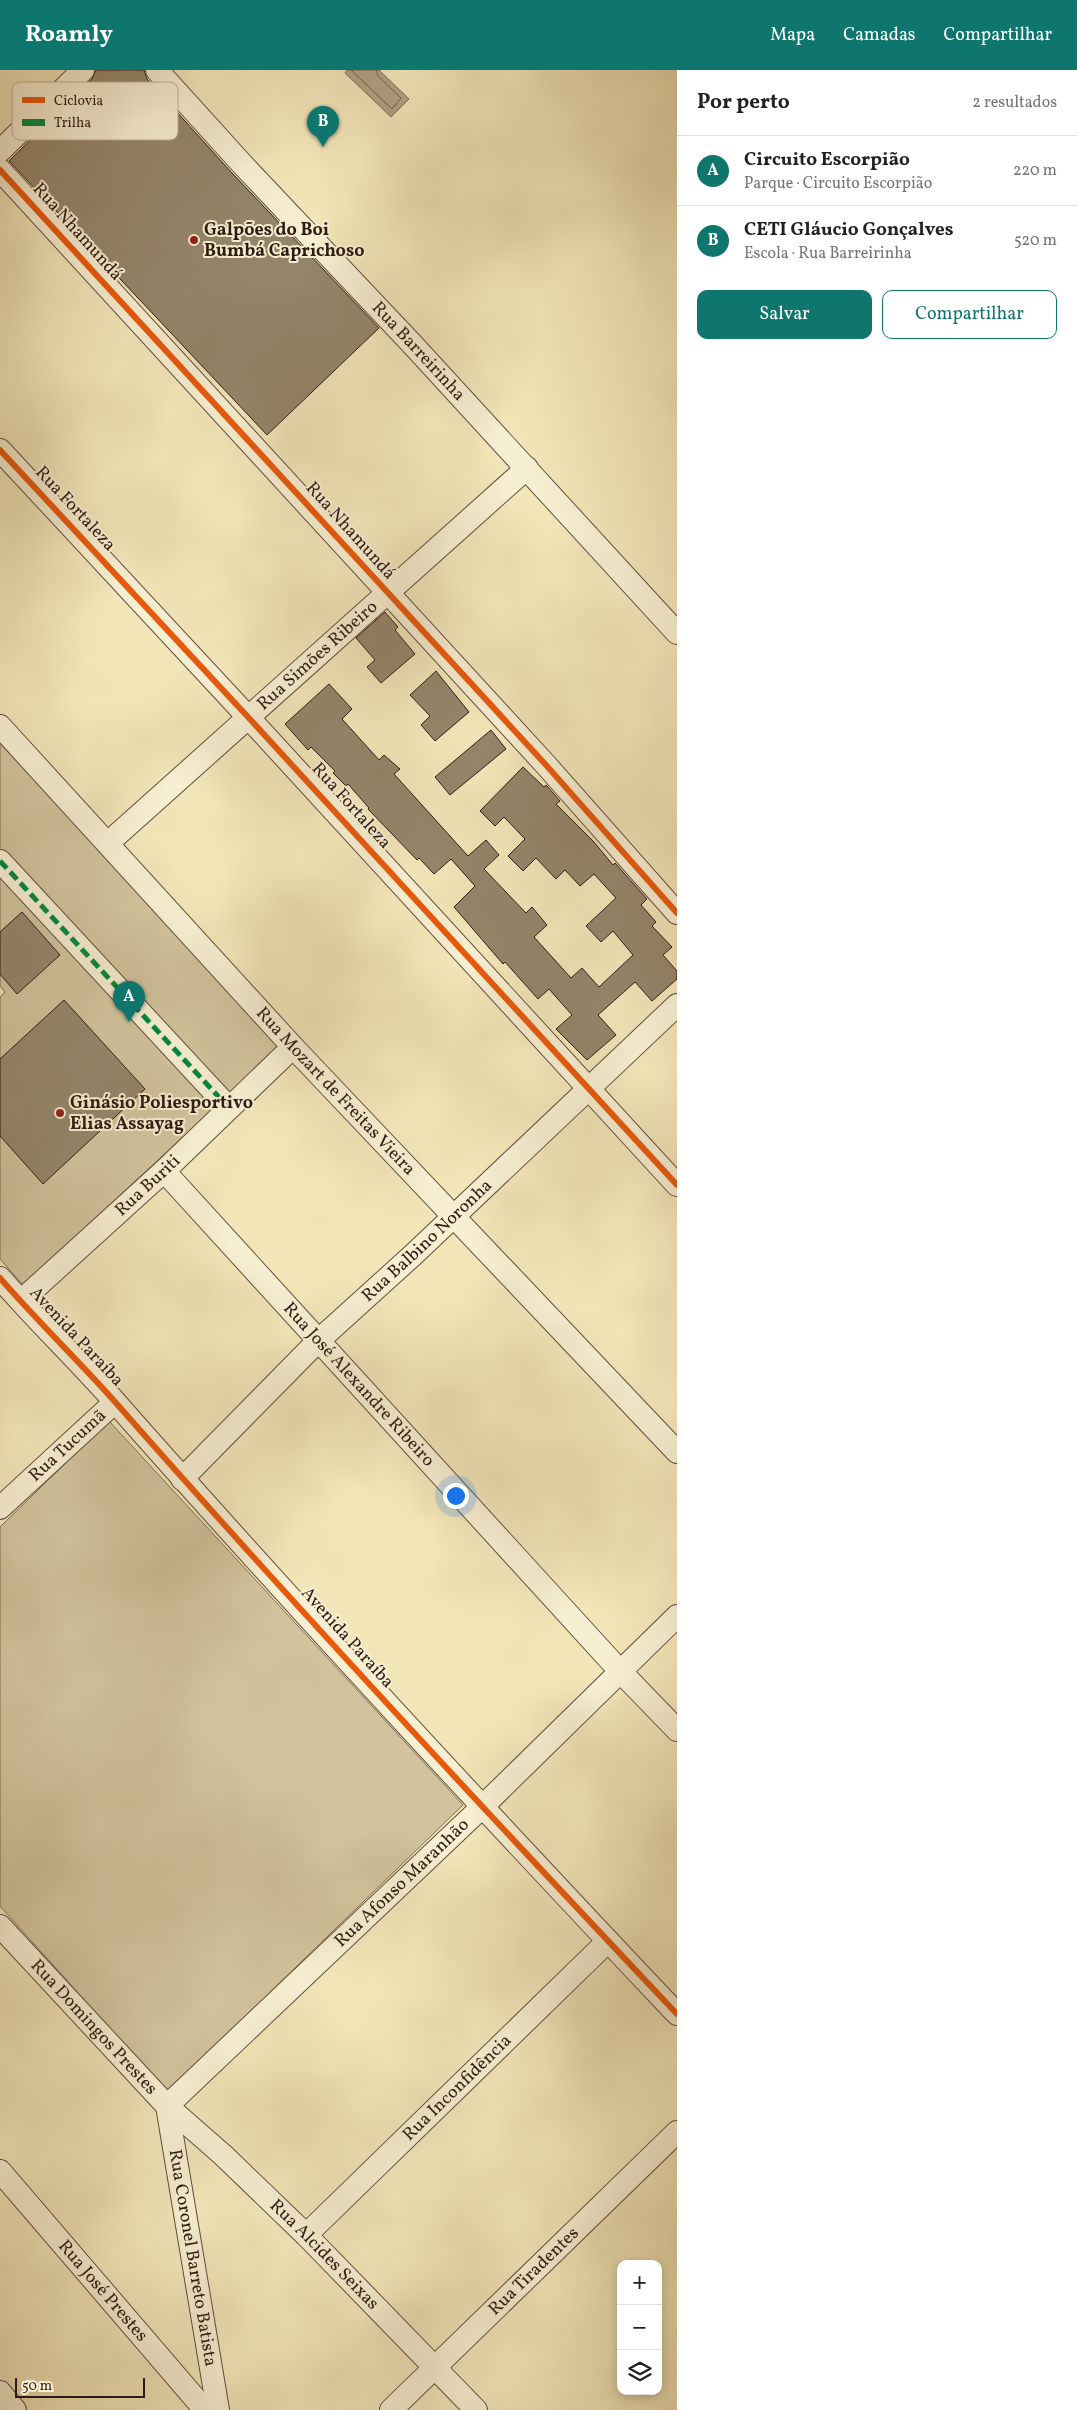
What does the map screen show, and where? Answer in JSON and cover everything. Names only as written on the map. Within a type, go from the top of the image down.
[{"type":"street","points":[[71,82],[83,70]]},
{"type":"street","name":"Rua Barreirinha","points":[[157,70],[168,82]]},
{"type":"street","name":"Rua Barreirinha","points":[[178,93],[527,468],[677,633]]},
{"type":"street","points":[[0,151],[12,139]]},
{"type":"street","name":"Rua Nhamundá","points":[[0,170],[387,594],[546,765],[677,913]]},
{"type":"street","name":"Rua Fortaleza","points":[[0,450],[248,717],[677,1185]]},
{"type":"street","name":"Rua Simões Ribeiro","points":[[108,843],[527,468]]},
{"type":"street","name":"Rua Mozart de Freitas Vieira","points":[[0,726],[293,1047],[677,1452]]},
{"type":"street","points":[[0,861],[229,1108]]},
{"type":"street","name":"Rua Balbino Noronha","points":[[182,1479],[318,1341],[453,1217],[677,1005]]},
{"type":"street","name":"Rua Buriti","points":[[22,1300],[164,1171],[293,1047]]},
{"type":"street","name":"Rua José Alexandre Ribeiro","points":[[164,1171],[620,1671],[677,1730]]},
{"type":"street","name":"Avenida Paraíba","points":[[1,1283],[22,1300],[182,1479],[482,1808],[677,2014]]},
{"type":"street","name":"Rua Tucumã","points":[[0,1508],[115,1402]]},
{"type":"street","name":"Rua Afonso Maranhão","points":[[167,2106],[482,1808],[677,1616]]},
{"type":"street","name":"Rua Domingos Prestes","points":[[0,1926],[167,2106]]},
{"type":"street","name":"Rua Inconfidência","points":[[306,2235],[608,1941]]},
{"type":"street","name":"Rua Alcides Seixas","points":[[167,2106],[306,2235],[476,2410]]},
{"type":"street","name":"Rua Coronel Barreto Batista","points":[[167,2106],[218,2410]]},
{"type":"street","name":"Rua Tiradentes","points":[[390,2410],[677,2132]]},
{"type":"street","name":"Rua José Prestes","points":[[0,2170],[205,2410]]},
{"type":"street","points":[[0,2392],[15,2410]]},
{"type":"shaded area","points":[[0,743],[280,1047],[23,1285],[0,1259],[0,997],[5,992],[0,986]]},
{"type":"shaded area","points":[[109,1421],[463,1805],[167,2092],[0,1906],[0,1527]]},
{"type":"water","points":[[347,70],[379,70],[409,99],[391,117],[345,73]]},
{"type":"building","name":"Galpões do Boi Bumbá Caprichoso","points":[[96,70],[144,70],[150,82],[89,82]]},
{"type":"building","name":"Galpões do Boi Bumbá Caprichoso","points":[[178,113],[379,328],[267,435],[9,161],[30,140],[178,140]]},
{"type":"building","points":[[385,612],[398,627],[395,630],[415,654],[381,683],[367,667],[375,660],[356,638]]},
{"type":"building","points":[[436,671],[469,712],[435,741],[421,725],[430,716],[410,695]]},
{"type":"building","points":[[329,684],[352,709],[342,719],[379,760],[384,755],[400,769],[394,774],[468,856],[486,840],[499,855],[484,869],[526,913],[532,907],[547,925],[534,937],[571,978],[582,968],[599,987],[633,955],[613,931],[601,942],[586,926],[616,898],[594,874],[580,886],[565,870],[556,879],[536,858],[523,871],[508,856],[525,839],[504,817],[495,826],[480,811],[523,767],[544,787],[546,785],[560,801],[556,804],[594,842],[613,865],[615,863],[647,899],[641,905],[656,922],[652,926],[672,947],[663,955],[677,971],[677,979],[652,1001],[635,982],[598,1015],[616,1035],[587,1060],[556,1029],[572,1015],[549,989],[538,999],[505,962],[503,964],[454,907],[475,886],[451,859],[434,874],[419,858],[417,860],[368,809],[348,784],[346,786],[333,773],[335,771],[311,747],[308,750],[285,724]]},
{"type":"building","points":[[491,730],[506,749],[450,795],[435,777]]},
{"type":"building","points":[[22,912],[60,955],[17,994],[0,974],[0,932]]},
{"type":"building","name":"Ginásio Poliesportivo Elias Assayag","points":[[64,1000],[145,1089],[43,1184],[0,1136],[0,1059]]},
{"type":"marked path","points":[[0,861],[229,1108]]},
{"type":"cycle path","points":[[0,170],[546,765],[677,913]]},
{"type":"cycle path","points":[[0,450],[248,717],[677,1185]]},
{"type":"cycle path","points":[[0,1278],[102,1387],[254,1558],[394,1711],[677,2014]]},
{"type":"place","name":"CETI Gláucio Gonçalves","points":[[323,147]]},
{"type":"place","name":"Galpões do Boi Bumbá Caprichoso","points":[[194,240]]},
{"type":"place","name":"Circuito Escorpião","points":[[129,1022]]},
{"type":"place","name":"Ginásio Poliesportivo Elias Assayag","points":[[60,1113]]}]
